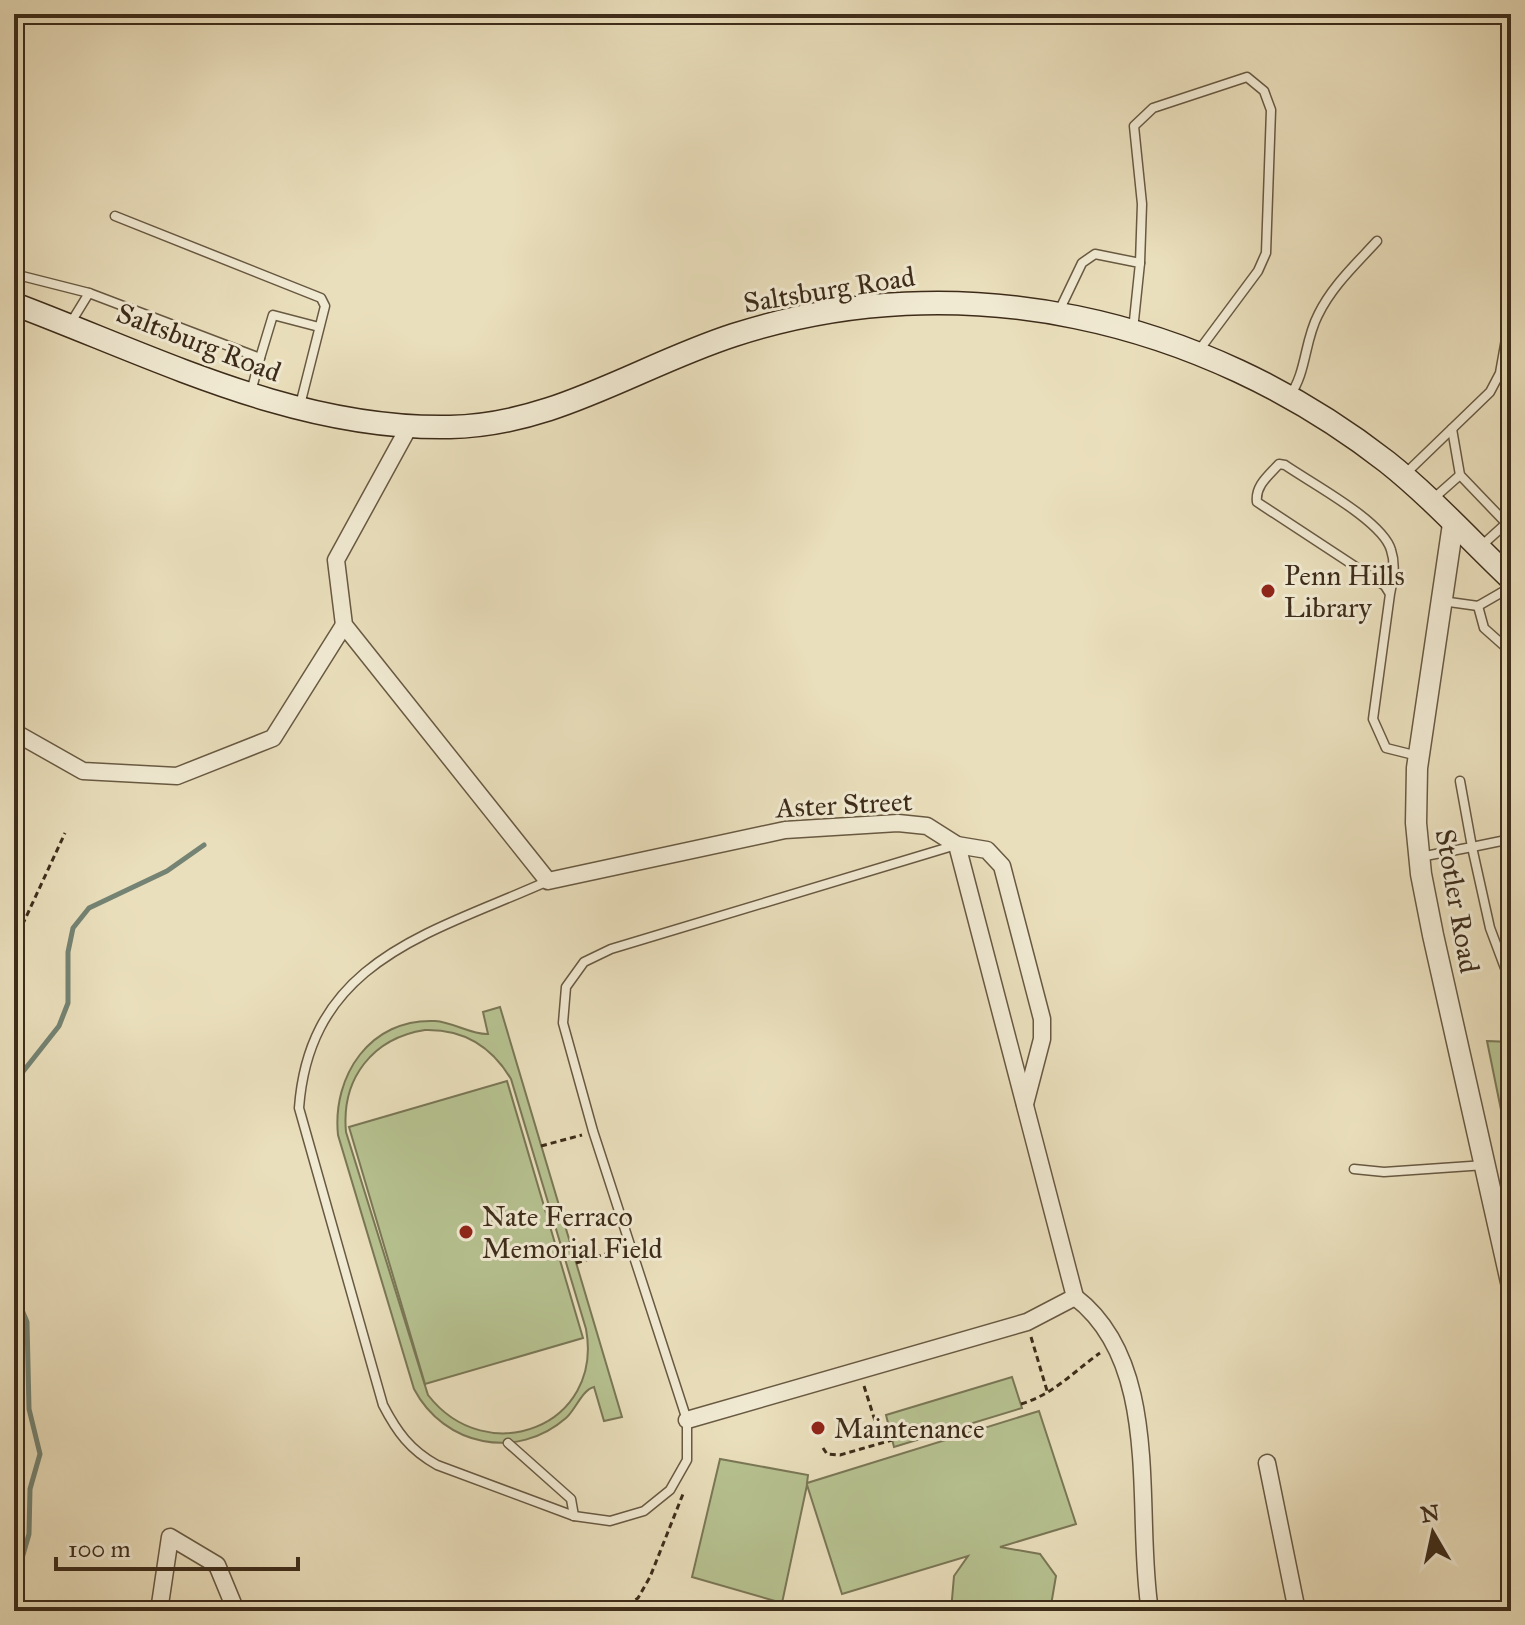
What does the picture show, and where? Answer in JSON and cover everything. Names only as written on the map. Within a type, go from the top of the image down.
[{"type":"main road","name":"Saltsburg Road","points":[[14,304],[250,395],[299,410],[410,425],[451,427],[537,414],[584,399],[730,336],[791,319],[904,303],[961,301],[1059,311],[1133,330],[1197,353],[1288,398],[1344,431],[1404,476],[1431,501],[1479,548],[1506,586]]},
{"type":"street","points":[[410,425],[336,560],[344,625],[548,881]]},
{"type":"street","name":"Stotler Road","points":[[1453,524],[1419,757],[1416,823],[1419,857],[1485,1165],[1507,1244],[1511,1282]]},
{"type":"street","points":[[14,732],[83,771],[177,776],[273,738],[344,625]]},
{"type":"street","name":"Aster Street","points":[[548,881],[785,830],[898,823],[927,826],[957,845],[987,850],[1002,866],[1039,1002],[1042,1039],[1025,1105]]},
{"type":"street","points":[[957,845],[1075,1297],[1096,1313],[1123,1356],[1137,1426],[1150,1611]]},
{"type":"street","points":[[687,1420],[1027,1322],[1075,1297]]},
{"type":"street","points":[[1267,1463],[1297,1611]]},
{"type":"street","points":[[159,1611],[170,1537],[217,1565],[236,1611]]},
{"type":"lane","points":[[1133,330],[1142,204],[1134,126],[1153,108],[1247,77],[1264,91],[1271,110],[1266,253],[1258,271],[1197,353]]},
{"type":"lane","points":[[14,82],[14,105]]},
{"type":"lane","points":[[115,216],[321,298],[325,306],[299,410]]},
{"type":"lane","points":[[1288,398],[1301,380],[1317,316],[1341,281],[1377,241]]},
{"type":"lane","points":[[1059,311],[1082,263],[1095,254],[1140,263]]},
{"type":"lane","points":[[14,274],[89,293],[260,358]]},
{"type":"lane","points":[[70,325],[89,293]]},
{"type":"lane","points":[[1404,476],[1490,392],[1500,373],[1511,311]]},
{"type":"lane","points":[[250,395],[273,315],[319,327]]},
{"type":"lane","points":[[1452,429],[1460,475],[1509,521],[1479,548]]},
{"type":"lane","points":[[1390,594],[1385,586],[1257,502],[1260,484],[1279,464],[1285,465],[1380,530],[1391,549],[1394,573],[1373,719],[1386,748],[1419,757]]},
{"type":"lane","points":[[1431,501],[1460,475]]},
{"type":"lane","points":[[1442,601],[1478,606],[1506,586],[1511,587]]},
{"type":"lane","points":[[1506,586],[1511,602]]},
{"type":"lane","points":[[1478,606],[1484,628],[1511,652]]},
{"type":"lane","points":[[1500,642],[1507,634]]},
{"type":"lane","points":[[1460,781],[1490,928],[1511,984]]},
{"type":"lane","points":[[1419,857],[1511,839]]},
{"type":"lane","points":[[548,881],[409,943],[360,973],[322,1017],[301,1069],[299,1108],[383,1405],[399,1435],[437,1465],[574,1516],[610,1521],[644,1511],[670,1490],[684,1465],[687,1420],[593,1131],[563,1023],[566,987],[584,962],[611,949],[957,845]]},
{"type":"lane","points":[[1354,1169],[1384,1172],[1485,1165]]},
{"type":"lane","points":[[508,1443],[571,1499],[574,1516]]},
{"type":"path","points":[[14,943],[65,833]]},
{"type":"path","points":[[541,1146],[593,1131]]},
{"type":"path","points":[[576,1263],[630,1246]]},
{"type":"path","points":[[1027,1322],[1048,1394]]},
{"type":"path","points":[[1021,1404],[1048,1394],[1099,1355],[1112,1337]]},
{"type":"path","points":[[859,1371],[882,1443]]},
{"type":"path","points":[[823,1448],[827,1454],[840,1455],[892,1440]]},
{"type":"path","points":[[619,1611],[638,1598],[650,1577],[682,1499],[684,1465]]},
{"type":"green space","points":[[500,1007],[622,1417],[604,1421],[594,1387],[586,1392],[566,1418],[547,1431],[526,1440],[504,1443],[462,1435],[427,1408],[414,1389],[338,1135],[341,1092],[349,1072],[374,1040],[392,1029],[435,1021],[488,1034],[483,1012]],"holes":[[[439,1031],[475,1042],[495,1058],[511,1079],[586,1329],[587,1363],[577,1391],[559,1413],[536,1427],[509,1433],[480,1430],[452,1418],[428,1395],[346,1132],[349,1094],[364,1064],[376,1052],[406,1034]]]},
{"type":"green space","points":[[1487,1041],[1511,1042],[1511,1159]]},
{"type":"green space","name":"Nate Ferraco Memorial Field","points":[[507,1081],[583,1338],[425,1384],[349,1127]]},
{"type":"green space","points":[[1012,1377],[1022,1408],[894,1447],[886,1415]]},
{"type":"green space","points":[[1039,1411],[1076,1524],[1000,1547],[1040,1554],[1056,1576],[1050,1611],[951,1611],[954,1576],[968,1556],[842,1594],[807,1485],[782,1603],[692,1577],[720,1459],[808,1475],[807,1483]]},
{"type":"waterway","points":[[14,1083],[59,1026],[68,1003],[68,952],[73,928],[89,908],[167,871],[204,845]]},
{"type":"waterway","points":[[14,1291],[27,1322],[29,1409],[40,1454],[30,1489],[29,1534],[14,1586]]},
{"type":"place","name":"Penn Hills Library","points":[[1268,591]]},
{"type":"place","name":"Nate Ferraco Memorial Field","points":[[466,1232]]},
{"type":"place","name":"Maintenance","points":[[818,1428]]}]
